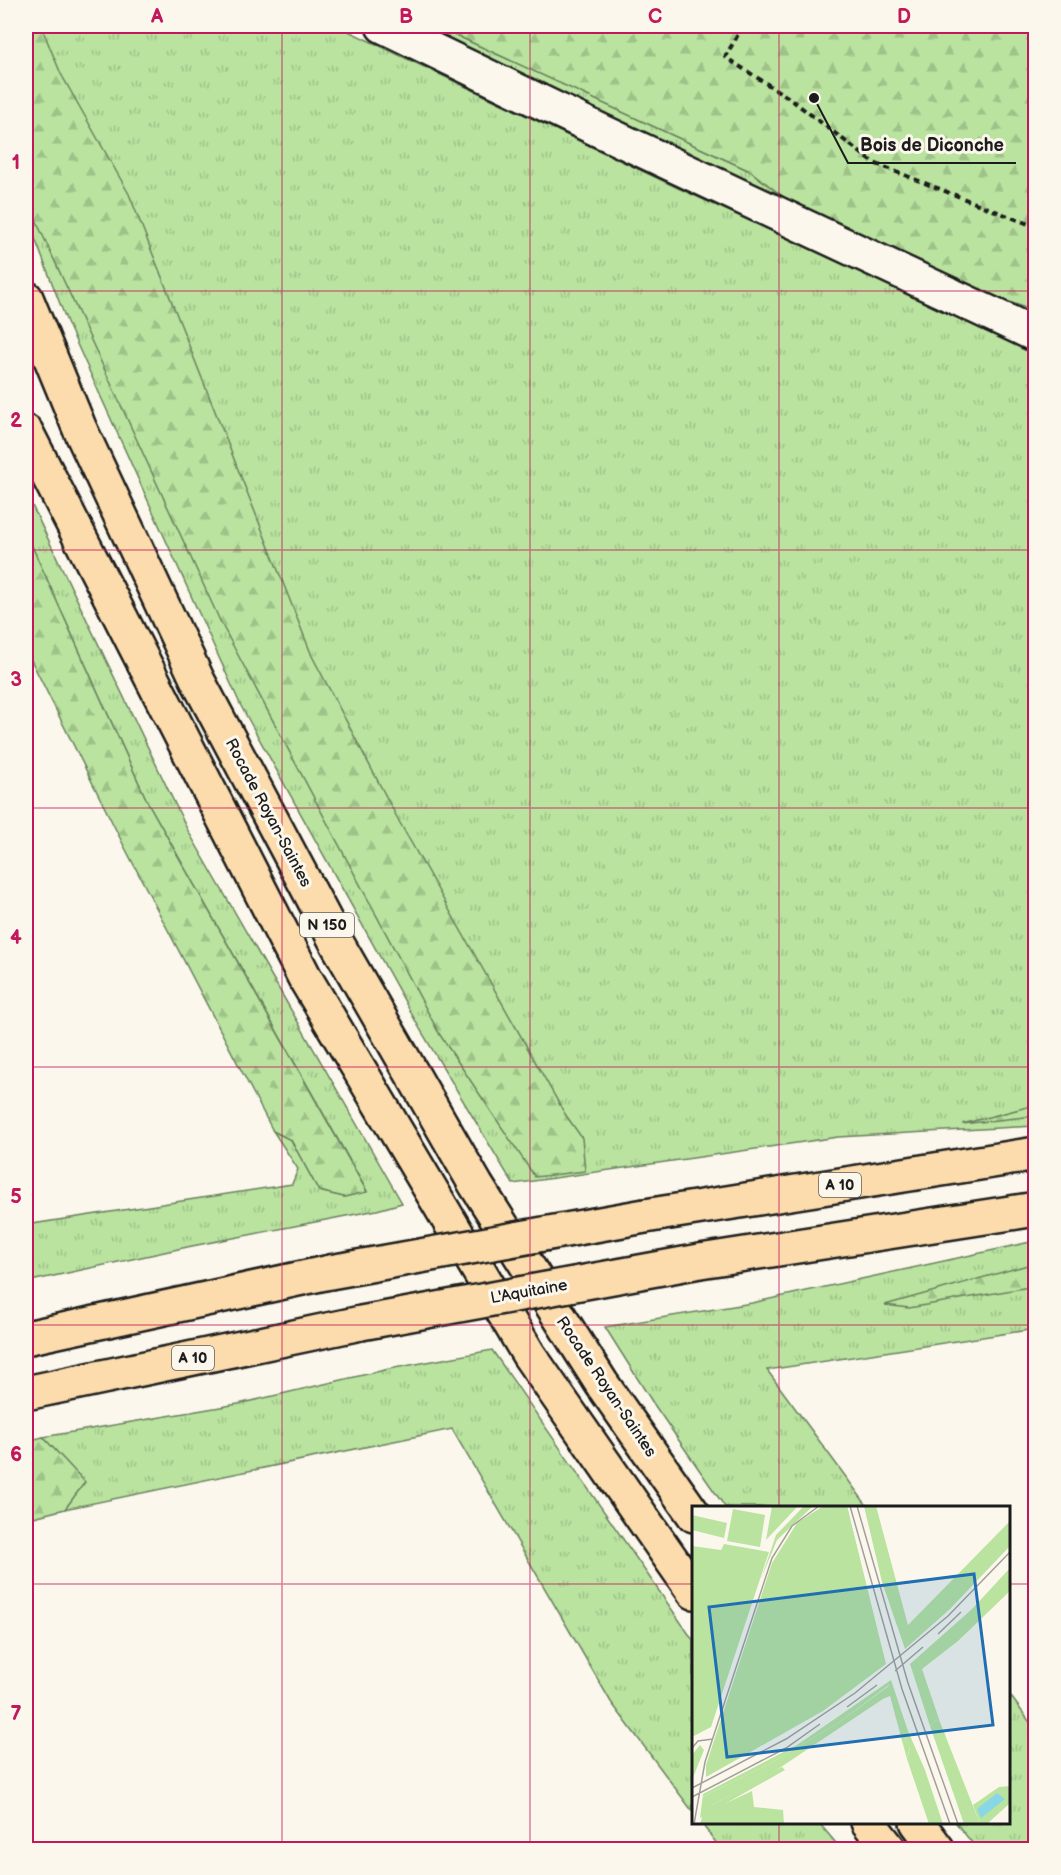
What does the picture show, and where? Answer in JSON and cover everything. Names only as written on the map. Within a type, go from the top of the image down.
[{"type":"highway","name":"Rocade Royan-Saintes","points":[[26,298],[79,427],[198,681],[338,945],[476,1185],[602,1384],[692,1514]]},
{"type":"highway","name":"N 150","points":[[26,432],[304,978],[529,1355],[692,1591]]},
{"type":"highway","name":"A 10","points":[[26,1338],[330,1272],[645,1216],[1035,1154]]},
{"type":"highway","name":"L'Aquitaine","points":[[26,1393],[360,1323],[700,1261],[1035,1209]]},
{"type":"highway","points":[[870,1824],[890,1850]]},
{"type":"highway","points":[[918,1824],[938,1850]]},
{"type":"street","points":[[383,26],[1035,335]]},
{"type":"path","points":[[743,26],[724,57],[789,98],[874,163],[1035,227]]},
{"type":"green space","points":[[26,26],[338,26],[678,188],[1035,354],[1035,1126],[838,1137],[513,1184],[420,1029],[241,706],[67,322],[26,215]]},
{"type":"green space","points":[[26,26],[41,26],[61,74],[129,194],[312,656],[400,823],[565,1114],[582,1138],[585,1171],[535,1177],[440,1035],[221,623],[39,227],[26,191]]},
{"type":"green space","points":[[414,26],[436,26],[750,171],[789,201]]},
{"type":"green space","points":[[436,26],[1035,26],[1035,311],[897,262],[789,201],[750,171]]},
{"type":"green space","points":[[26,493],[187,829],[402,1203],[26,1282],[26,1225],[292,1184],[298,1169],[273,1131],[291,1140],[319,1191],[344,1197],[367,1191],[147,801],[26,533]]},
{"type":"green space","points":[[26,533],[147,801],[367,1192],[344,1197],[319,1191],[291,1140],[273,1131],[124,846],[26,650]]},
{"type":"green space","points":[[1035,1105],[1035,1116],[962,1124]]},
{"type":"green space","points":[[1035,1241],[1035,1329],[767,1370],[867,1506],[724,1506],[653,1403],[605,1327],[752,1303]]},
{"type":"green space","points":[[1035,1263],[1035,1286],[909,1308],[885,1305]]},
{"type":"green space","points":[[492,1350],[692,1639],[692,1811],[611,1702],[452,1429],[65,1509],[84,1482],[43,1437],[238,1404],[389,1369]]},
{"type":"green space","points":[[43,1437],[85,1482],[65,1509],[26,1519],[26,1441]]},
{"type":"green space","points":[[1010,1695],[1035,1729],[1035,1849],[977,1849],[957,1824],[1010,1824]]},
{"type":"green space","points":[[702,1824],[820,1824],[841,1849],[721,1849]]},
{"type":"place","name":"Bois de Diconche","points":[[814,98]]}]
